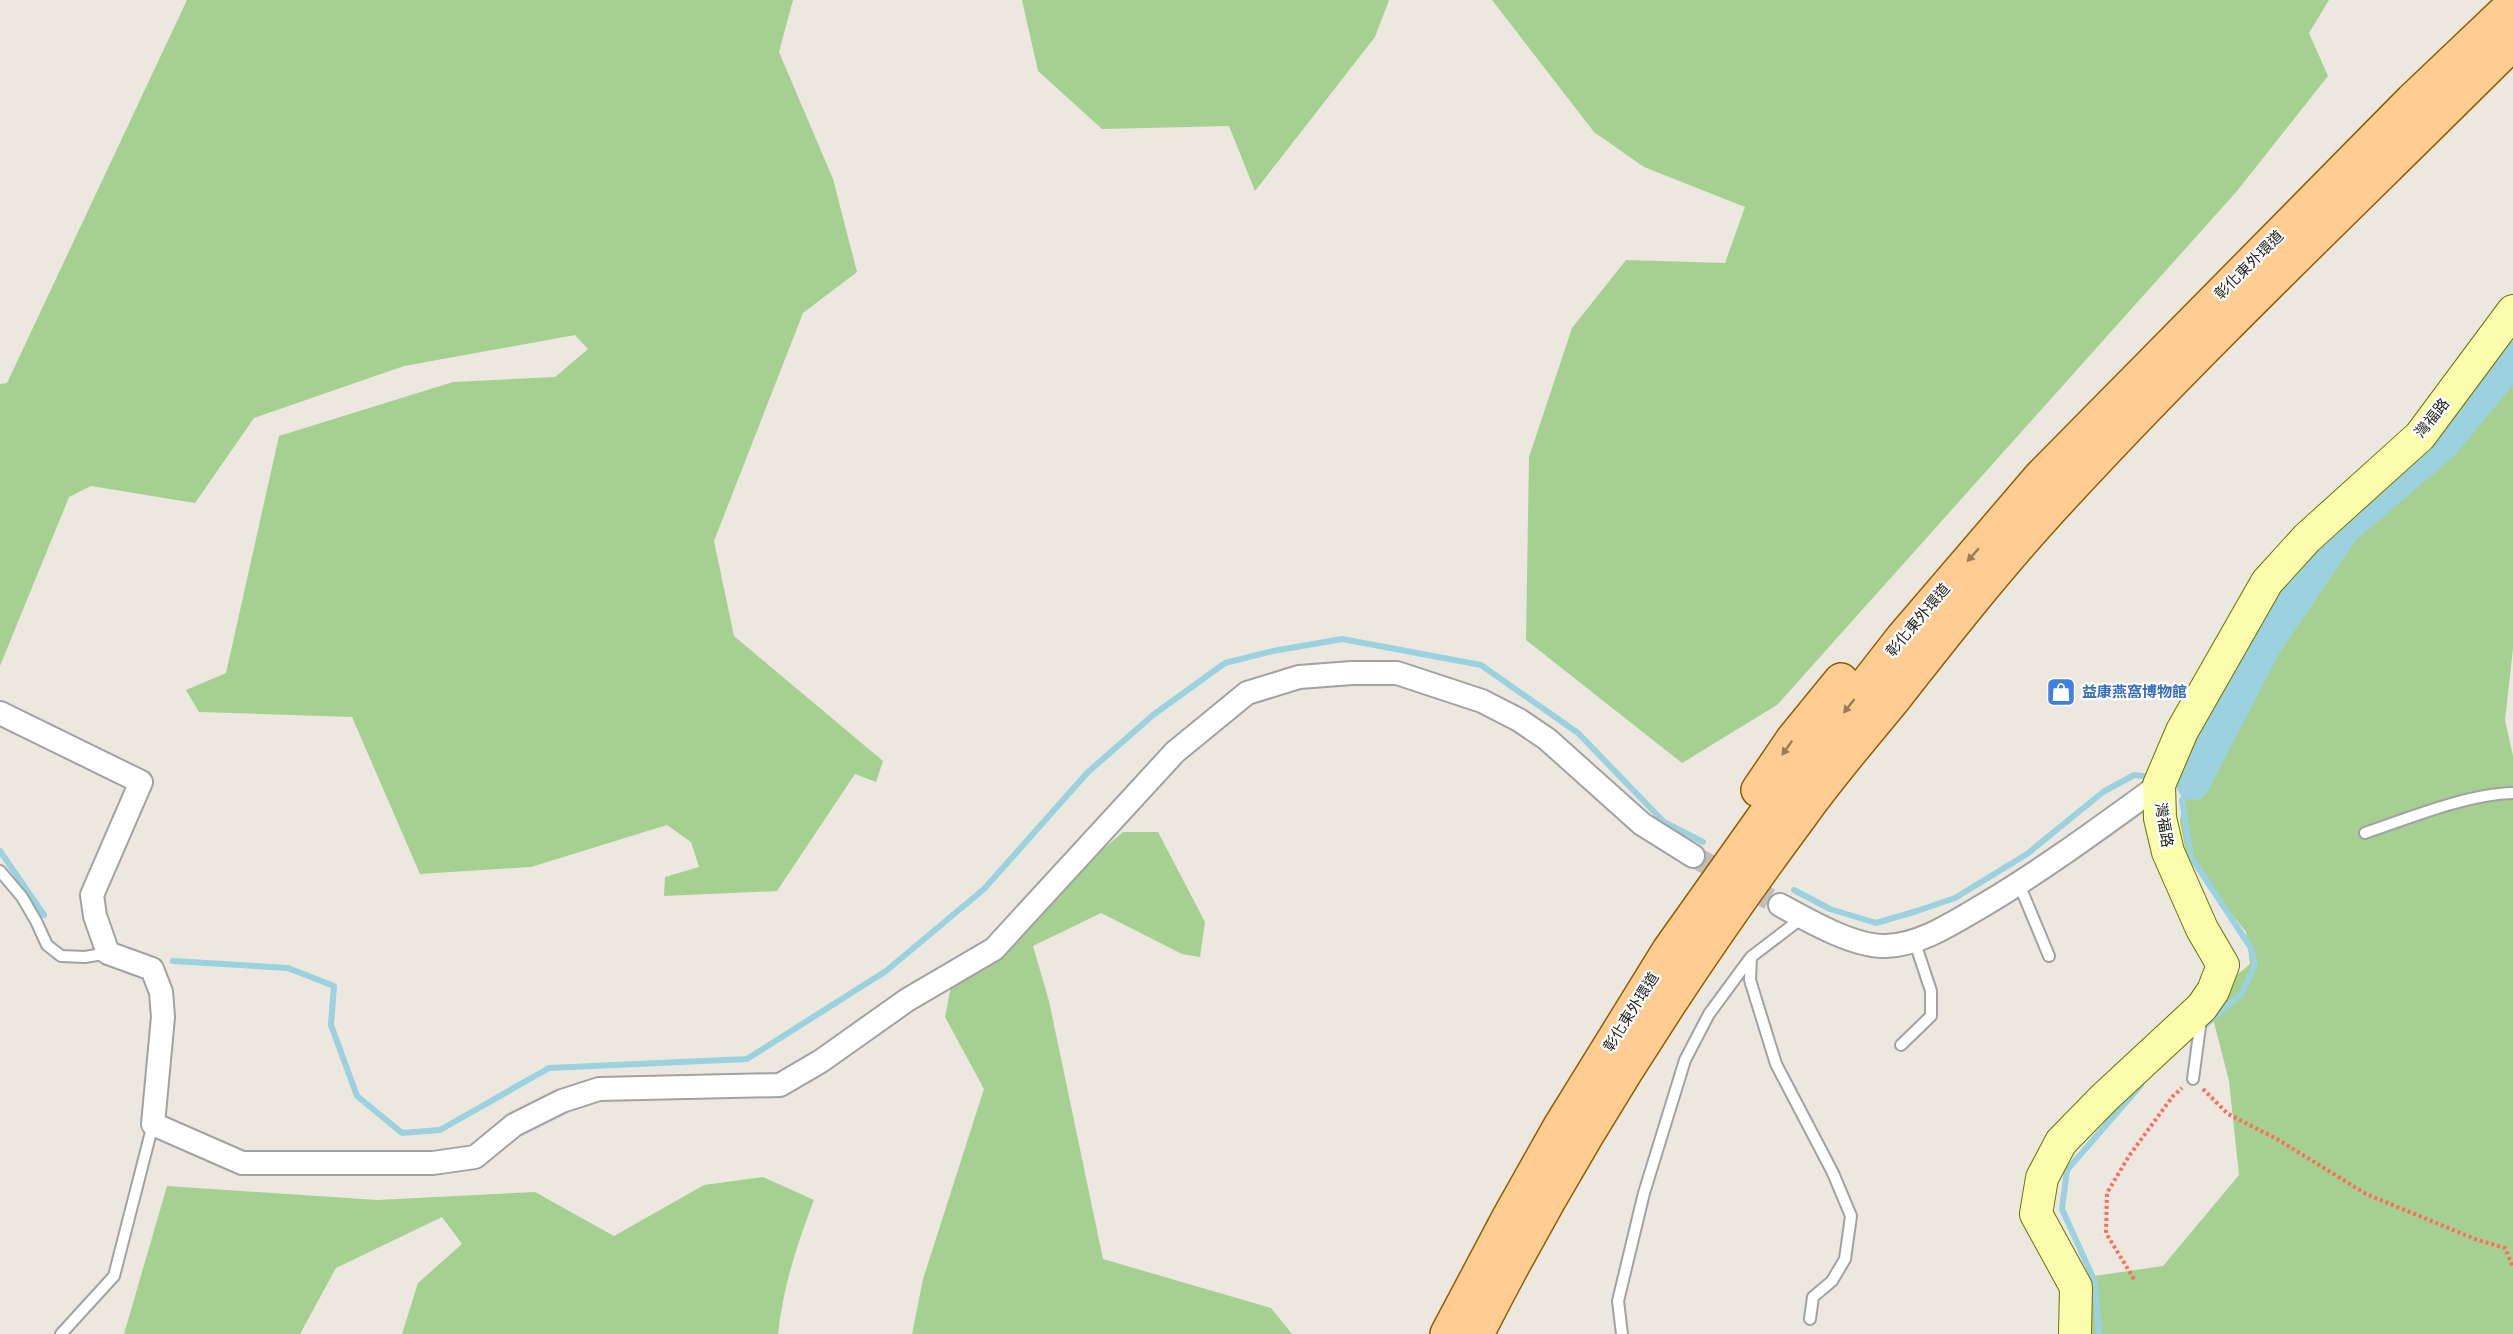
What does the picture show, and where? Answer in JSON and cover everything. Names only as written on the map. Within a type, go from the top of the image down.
[{"type":"main road","points":[[1428,1334],[1492,1208],[1596,1028],[1792,740],[1947,552],[2026,465],[2486,0]]},
{"type":"main road","name":"彰化東外環道","points":[[1447,1334],[1559,1128],[1669,950],[1777,798],[1902,638],[2040,477],[2412,100],[2513,4]]},
{"type":"main road","name":"彰化東外環道","points":[[1477,1334],[1580,1147],[1638,1051],[1801,814],[1969,605],[2064,495],[2238,316],[2513,43]]},
{"type":"main road","points":[[1495,1334],[1567,1204],[1657,1051],[1814,822],[1887,726],[1976,618],[2078,508],[2258,320],[2513,65]]},
{"type":"street","name":"灣福路","points":[[2075,1334],[2076,1287],[2036,1214],[2042,1178],[2061,1142],[2104,1098],[2202,1007],[2213,991],[2223,965],[2202,929],[2168,852],[2160,819],[2159,785],[2182,731],[2268,582],[2307,538],[2420,436],[2513,311]]},
{"type":"street","points":[[0,713],[141,782],[92,895],[95,916],[108,953],[152,969],[161,992],[163,1017],[153,1124],[242,1163],[433,1163],[474,1157],[514,1125],[562,1101],[599,1089],[780,1085],[821,1061],[907,1000],[994,949],[1175,752],[1247,693],[1299,677],[1352,673],[1397,673],[1482,701],[1547,739],[1642,824],[1693,856]]},
{"type":"street","points":[[1780,905],[1803,918],[1861,942],[1886,946],[1932,936],[2019,884],[2159,785]]},
{"type":"lane","points":[[2365,833],[2432,810],[2499,793],[2513,793]]},
{"type":"lane","points":[[0,871],[22,897],[47,945],[61,956],[85,957],[108,953]]},
{"type":"lane","points":[[2019,884],[2049,956]]},
{"type":"lane","points":[[1622,1334],[1618,1301],[1644,1193],[1685,1060],[1709,1014],[1751,957],[1803,918]]},
{"type":"lane","points":[[1901,1045],[1931,1016],[1931,991],[1914,940]]},
{"type":"lane","points":[[1751,957],[1750,980],[1776,1064],[1833,1173],[1851,1216],[1845,1259],[1832,1281],[1813,1297],[1810,1319]]},
{"type":"lane","points":[[2193,1079],[2202,1007]]},
{"type":"lane","points":[[61,1334],[114,1276],[153,1124]]},
{"type":"path","points":[[2134,1279],[2106,1233],[2107,1193],[2129,1156],[2173,1096],[2193,1079],[2228,1114],[2277,1139],[2366,1194],[2475,1239],[2505,1248],[2513,1267]]},
{"type":"green space","points":[[187,0],[793,0],[779,52],[833,179],[857,272],[803,313],[714,541],[734,636],[883,761],[876,782],[855,774],[777,891],[664,896],[665,877],[699,867],[691,842],[667,825],[531,867],[420,874],[352,717],[199,712],[186,690],[226,673],[279,436],[453,382],[555,377],[588,349],[575,335],[404,366],[254,418],[195,503],[91,486],[69,497],[0,666],[0,384],[7,383]]},
{"type":"green space","points":[[1022,0],[1389,0],[1375,37],[1255,191],[1229,126],[1102,129],[1038,71]]},
{"type":"green space","points":[[1492,0],[2329,0],[2309,33],[2328,76],[2237,191],[1777,705],[1682,763],[1526,640],[1529,457],[1572,328],[1626,260],[1725,263],[1745,207],[1644,167],[1594,132]]},
{"type":"green space","points":[[2490,370],[2513,376],[2513,648],[2505,720],[2513,756],[2513,1334],[2074,1334],[2073,1279],[2163,1266],[2239,1175],[2229,1081],[2208,999],[2250,964],[2246,932],[2187,858],[2180,821],[2186,776],[2266,608],[2294,567],[2362,517],[2440,450]]},
{"type":"green space","points":[[1123,832],[1158,832],[1205,922],[1200,957],[1182,954],[1101,913],[1033,946],[1049,1001],[1103,1259],[1271,1308],[1292,1334],[912,1334],[923,1279],[984,1089],[945,1017],[952,981]]},
{"type":"green space","points":[[763,1177],[814,1200],[783,1299],[778,1334],[402,1334],[418,1283],[462,1244],[442,1217],[336,1268],[300,1334],[124,1334],[167,1186],[377,1200],[535,1192],[614,1236],[704,1185]]},
{"type":"waterway","points":[[2193,783],[2265,644],[2344,528],[2443,443],[2513,358]]},
{"type":"waterway","points":[[173,961],[288,968],[334,986],[331,1025],[357,1096],[402,1133],[440,1130],[549,1068],[747,1059],[886,971],[984,889],[1087,773],[1153,715],[1225,663],[1273,651],[1342,639],[1481,665],[1578,733],[1664,822],[1703,842]]},
{"type":"waterway","points":[[1794,890],[1830,909],[1876,923],[1917,911],[1955,898],[2027,854],[2103,792],[2134,775],[2152,777]]},
{"type":"waterway","points":[[2171,780],[2193,783],[2182,800],[2191,857],[2251,948],[2255,965],[2242,993],[2201,1029]]},
{"type":"waterway","points":[[0,851],[44,915]]},
{"type":"waterway","points":[[2099,1334],[2095,1282],[2062,1209],[2067,1170],[2141,1085]]},
{"type":"tunnel","points":[[1693,856],[1780,905]]},
{"type":"place","name":"益康燕窩博物館","points":[[2061,692]]}]
